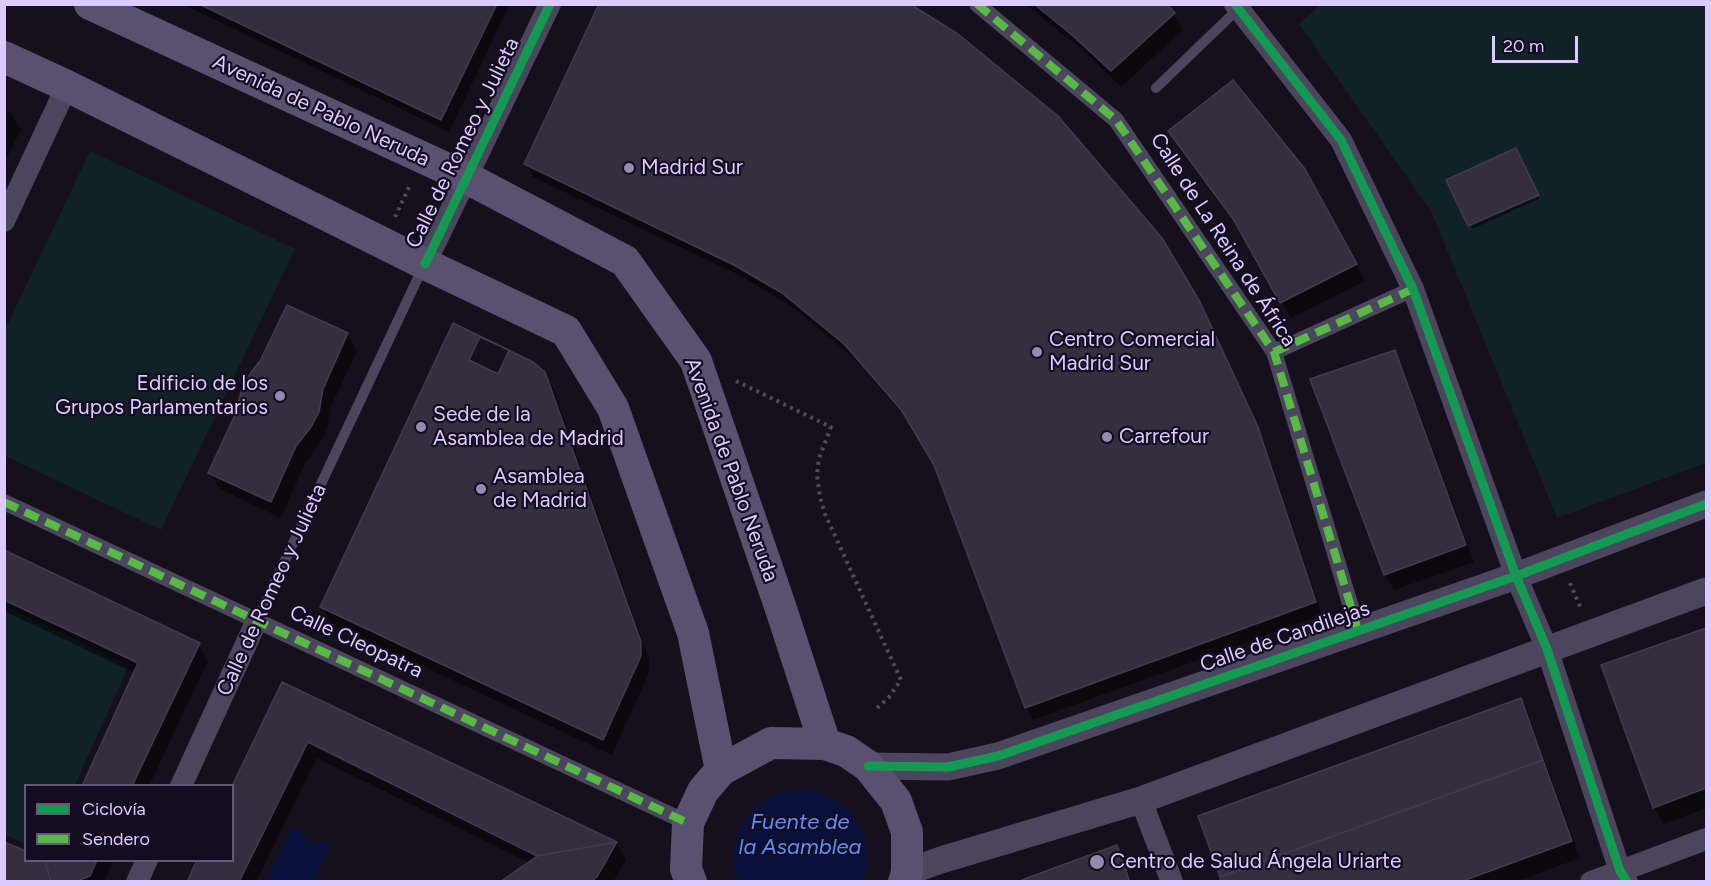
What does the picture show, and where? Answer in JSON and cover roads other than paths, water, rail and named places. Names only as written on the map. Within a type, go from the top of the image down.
[{"type":"main road","name":"Avenida de Pablo Neruda","points":[[105,8],[467,178],[625,261],[696,361],[825,744]]},
{"type":"main road","points":[[4,57],[68,86],[424,264],[566,332],[613,408],[693,633],[721,770]]},
{"type":"main road","points":[[683,877],[688,823],[703,791],[721,770],[771,743],[825,744],[846,751],[868,766],[896,801],[907,832],[905,877]]},
{"type":"street","name":"Calle de Romeo y Julieta","points":[[424,264],[550,4]]},
{"type":"street","name":"Calle de La Reina de África","points":[[977,4],[1116,120],[1274,352],[1358,630]]},
{"type":"street","points":[[1239,6],[1341,140],[1413,289],[1516,576],[1547,649],[1624,876]]},
{"type":"street","points":[[4,221],[68,86]]},
{"type":"street","points":[[1274,352],[1413,289]]},
{"type":"street","name":"Calle Cleopatra","points":[[4,502],[688,823]]},
{"type":"street","name":"Calle de Candilejas","points":[[868,766],[933,768],[998,756],[1516,576],[1707,504]]},
{"type":"street","points":[[905,877],[941,860],[1141,800],[1707,591]]},
{"type":"street","name":"Calle de Romeo y Julieta","points":[[182,784],[256,620]]},
{"type":"street","points":[[1141,800],[1172,882]]},
{"type":"street","points":[[1591,882],[1624,876],[1707,839]]},
{"type":"street","points":[[137,882],[147,862]]},
{"type":"lane","points":[[1156,88],[1239,6]]},
{"type":"lane","name":"Calle de Romeo y Julieta","points":[[256,620],[424,264]]},
{"type":"water","name":"Fuente de la Asamblea","points":[[794,790],[817,791],[838,801],[855,817],[865,838],[868,861],[863,881],[739,881],[734,870],[733,848],[739,828],[752,809],[771,796]]},
{"type":"water","points":[[292,827],[299,830],[309,842],[324,841],[330,846],[313,881],[266,879]]},
{"type":"place","name":"Madrid Sur","points":[[629,168]]},
{"type":"place","name":"Centro Comercial Madrid Sur","points":[[1037,352]]},
{"type":"place","name":"Edificio de los Grupos Parlamentarios","points":[[280,396]]},
{"type":"place","name":"Sede de la Asamblea de Madrid","points":[[421,427]]},
{"type":"place","name":"Carrefour","points":[[1107,437]]},
{"type":"place","name":"Asamblea de Madrid","points":[[481,489]]},
{"type":"place","name":"Centro de Salud Ángela Uriarte","points":[[1097,862]]}]
